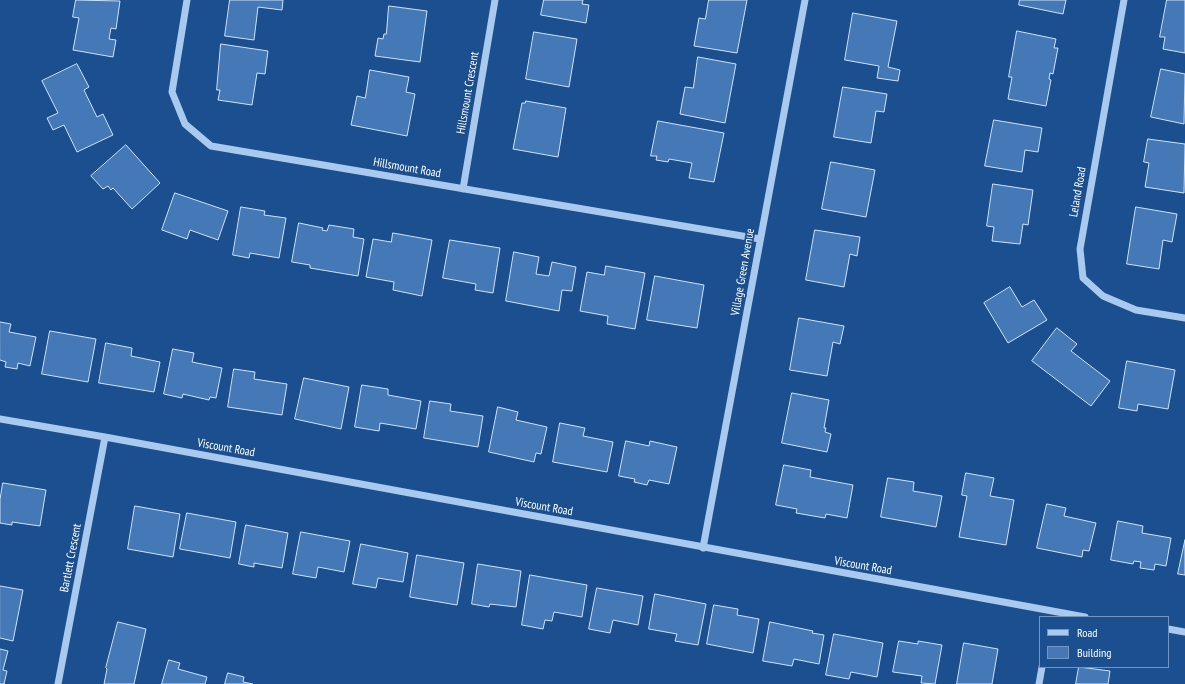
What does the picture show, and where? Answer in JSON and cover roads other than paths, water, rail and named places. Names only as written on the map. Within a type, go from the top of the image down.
[{"type":"street","name":"Hillsmount Road","points":[[187,0],[172,92],[185,124],[211,146],[760,239]]},
{"type":"street","name":"Hillsmount Crescent","points":[[463,189],[495,0]]},
{"type":"street","name":"Village Green Avenue","points":[[703,548],[805,0]]},
{"type":"street","name":"Leland Road","points":[[1124,0],[1080,249],[1083,278],[1103,296],[1136,310],[1185,318]]},
{"type":"street","name":"Viscount Road","points":[[0,419],[105,437],[703,548],[1052,615],[1068,616]]},
{"type":"street","name":"Bartlett Crescent","points":[[58,684],[105,437]]},
{"type":"street","points":[[1169,629],[1185,632]]},
{"type":"street","points":[[1039,684],[1042,668]]}]
